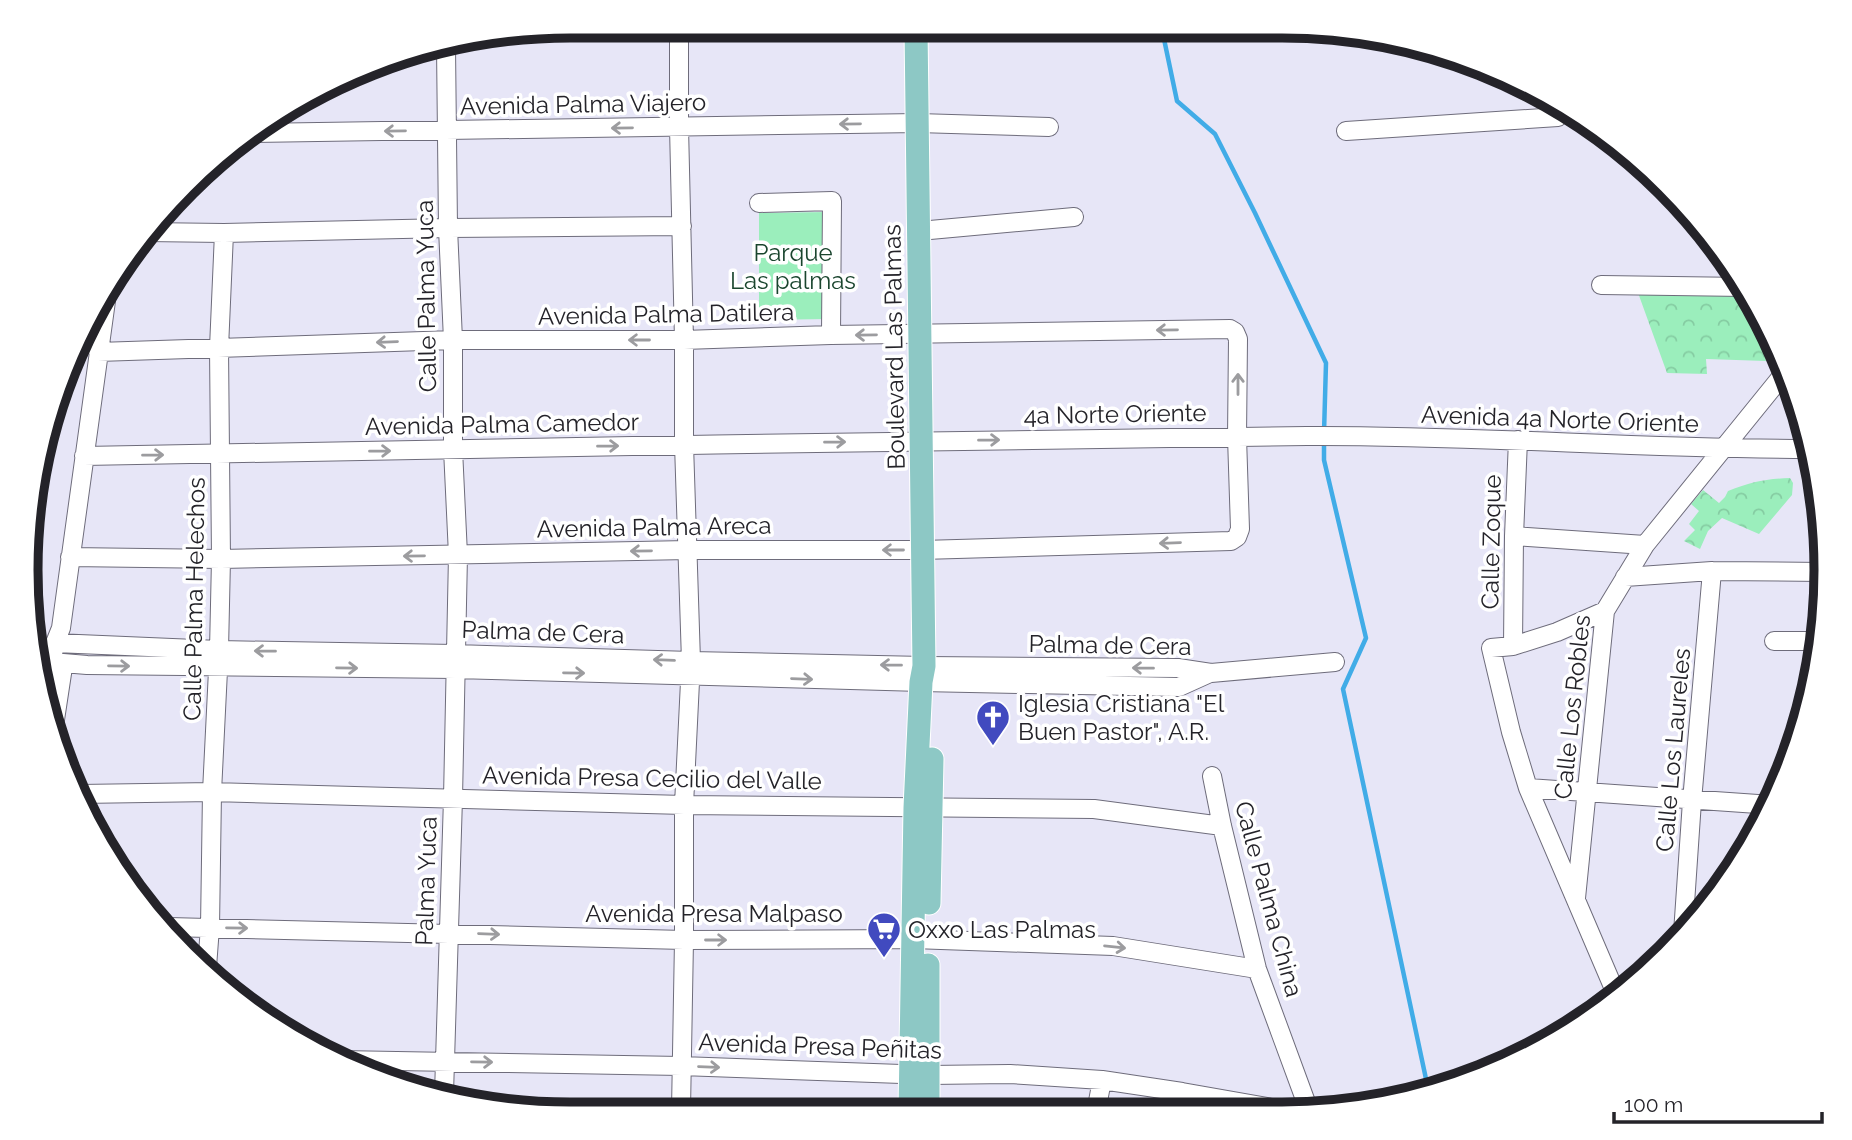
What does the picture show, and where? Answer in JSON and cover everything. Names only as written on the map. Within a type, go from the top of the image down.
[{"type":"main road","name":"Boulevard Las Palmas","points":[[916,38],[926,677],[920,1074]]},
{"type":"main road","points":[[913,1102],[920,1074]]},
{"type":"main road","points":[[920,1074],[926,1102]]},
{"type":"street","points":[[679,38],[690,668],[684,805],[681,1102]]},
{"type":"street","name":"Calle Palma Yuca","points":[[446,54],[453,449],[458,555],[455,662]]},
{"type":"street","points":[[1346,131],[1550,112]]},
{"type":"street","name":"Avenida Palma Viajero","points":[[268,133],[918,123],[1049,127]]},
{"type":"street","points":[[760,203],[832,201],[831,335]]},
{"type":"street","points":[[919,232],[1074,217]]},
{"type":"street","points":[[160,232],[682,226]]},
{"type":"street","name":"Calle Palma Helechos","points":[[208,959],[219,658],[222,454],[219,348],[223,233]]},
{"type":"street","points":[[1601,285],[1731,287]]},
{"type":"street","points":[[55,699],[70,557],[104,315]]},
{"type":"street","name":"Avenida Palma Datilera","points":[[98,352],[453,340],[684,340],[1230,329],[1238,339],[1237,438]]},
{"type":"street","name":"Calle Los Robles","points":[[1576,898],[1605,611],[1645,545],[1778,381]]},
{"type":"street","name":"4a Norte Oriente","points":[[921,440],[1309,436]]},
{"type":"street","name":"Avenida 4a Norte Oriente","points":[[1309,436],[1799,449]]},
{"type":"street","name":"Avenida Palma Areca","points":[[70,557],[221,559],[688,550],[922,550],[1231,541],[1237,537],[1240,529],[1237,438]]},
{"type":"street","name":"Avenida Palma Camedor","points":[[84,456],[921,440]]},
{"type":"street","name":"Calle Zoque","points":[[1513,646],[1518,440]]},
{"type":"street","points":[[1514,536],[1645,545]]},
{"type":"street","points":[[1625,577],[1712,571],[1814,572]]},
{"type":"street","name":"Calle Los Laureles","points":[[1684,918],[1712,571]]},
{"type":"street","points":[[1605,611],[1557,632],[1513,646],[1491,648],[1511,732],[1528,788],[1613,986]]},
{"type":"street","name":"Palma de Cera","points":[[60,639],[219,658]]},
{"type":"street","points":[[1773,641],[1809,641]]},
{"type":"street","name":"Palma de Cera","points":[[57,663],[219,658],[690,668],[926,677],[1178,668],[1211,673],[1335,662]]},
{"type":"street","name":"Palma Yuca","points":[[444,1086],[455,662]]},
{"type":"street","points":[[50,680],[57,663]]},
{"type":"street","name":"Calle Palma China","points":[[1212,776],[1257,969],[1306,1101]]},
{"type":"street","points":[[1528,788],[1759,804]]},
{"type":"street","name":"Avenida Presa Cecilio del Valle","points":[[88,794],[212,792],[684,805],[1094,809],[1222,826]]},
{"type":"street","name":"Avenida Presa Malpaso","points":[[176,926],[684,940],[921,939],[1113,946],[1257,969]]},
{"type":"street","name":"Avenida Presa Peñitas","points":[[365,1060],[1010,1074],[1102,1080],[1238,1102]]},
{"type":"street","points":[[1098,1102],[1102,1080]]},
{"type":"street","points":[[1180,1102],[1182,1092]]},
{"type":"green space","name":"Parque Las palmas","points":[[828,212],[828,319],[759,320],[759,213]]},
{"type":"green space","points":[[1637,290],[1735,293],[1759,335],[1766,361],[1706,359],[1707,374],[1667,373]]},
{"type":"green space","points":[[1790,478],[1793,483],[1792,495],[1759,534],[1722,518],[1708,531],[1700,549],[1684,541],[1695,530],[1689,524],[1699,511],[1691,504],[1703,490],[1719,503],[1728,491],[1736,488],[1773,479]]},
{"type":"waterway","points":[[1163,38],[1177,101],[1215,134],[1326,363],[1324,433]]},
{"type":"waterway","points":[[1324,442],[1324,460],[1366,638],[1343,689],[1426,1081]]},
{"type":"place","name":"Iglesia Cristiana \"El Buen Pastor\", A.R.","points":[[993,747]]},
{"type":"place","name":"Oxxo Las Palmas","points":[[884,959]]}]
